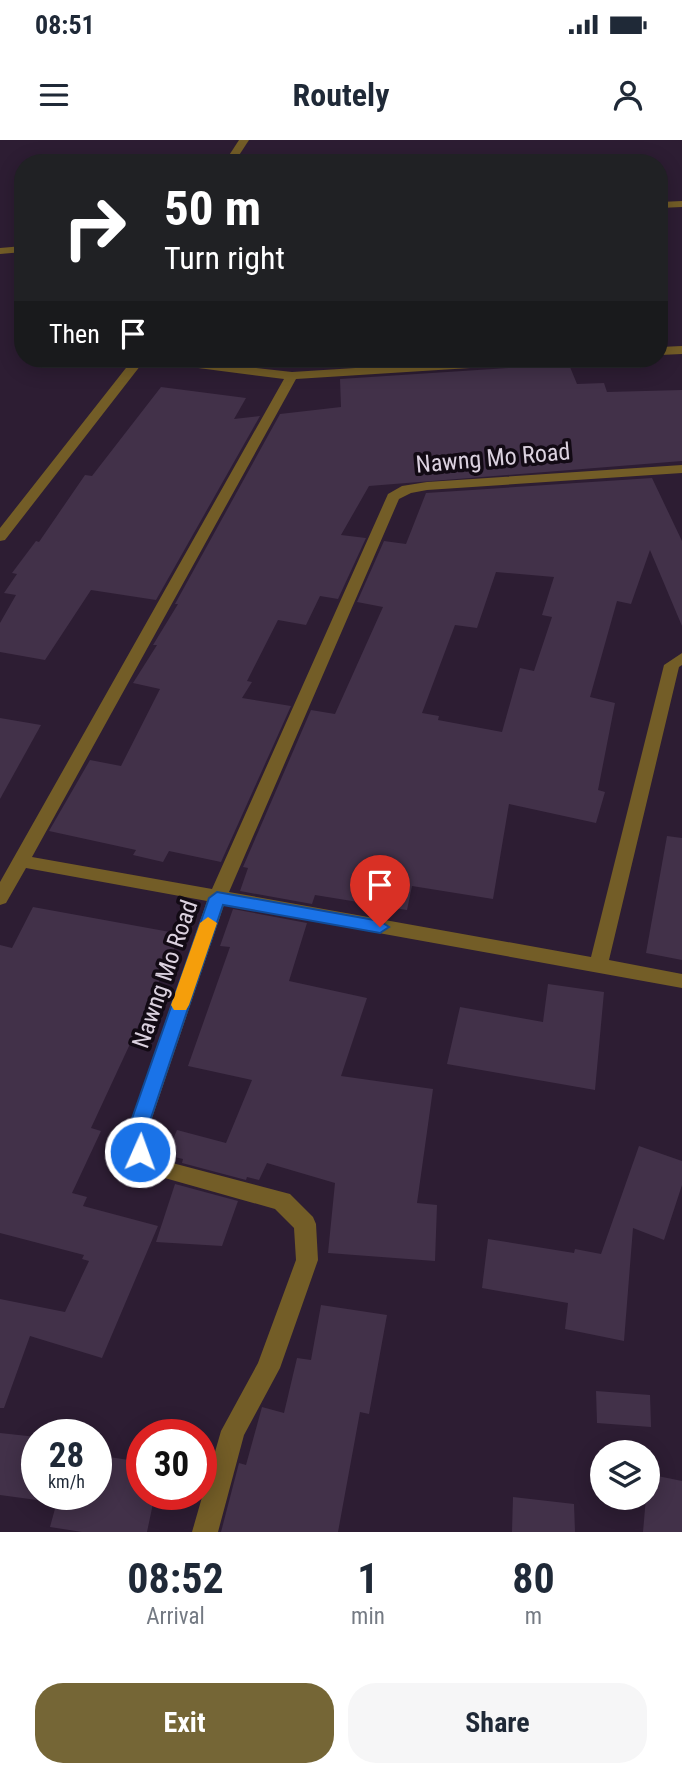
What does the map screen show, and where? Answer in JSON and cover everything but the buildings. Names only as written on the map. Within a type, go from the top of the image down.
[{"type":"street","points":[[0,537],[132,368]]},
{"type":"street","points":[[224,368],[292,376],[412,368]]},
{"type":"street","points":[[0,898],[292,376]]},
{"type":"street","name":"Nawng Mo Road","points":[[205,1532],[233,1431],[268,1368],[307,1260],[305,1224],[282,1201],[154,1167],[140,1152],[138,1130],[217,898],[393,497],[407,489],[426,486],[682,469]]},
{"type":"street","points":[[598,966],[672,665],[682,658]]},
{"type":"street","points":[[20,861],[682,981]]},
{"type":"slow traffic","points":[[180,1005],[208,923]]},
{"type":"route","points":[[140,1152],[138,1130],[217,898],[380,927]]}]
